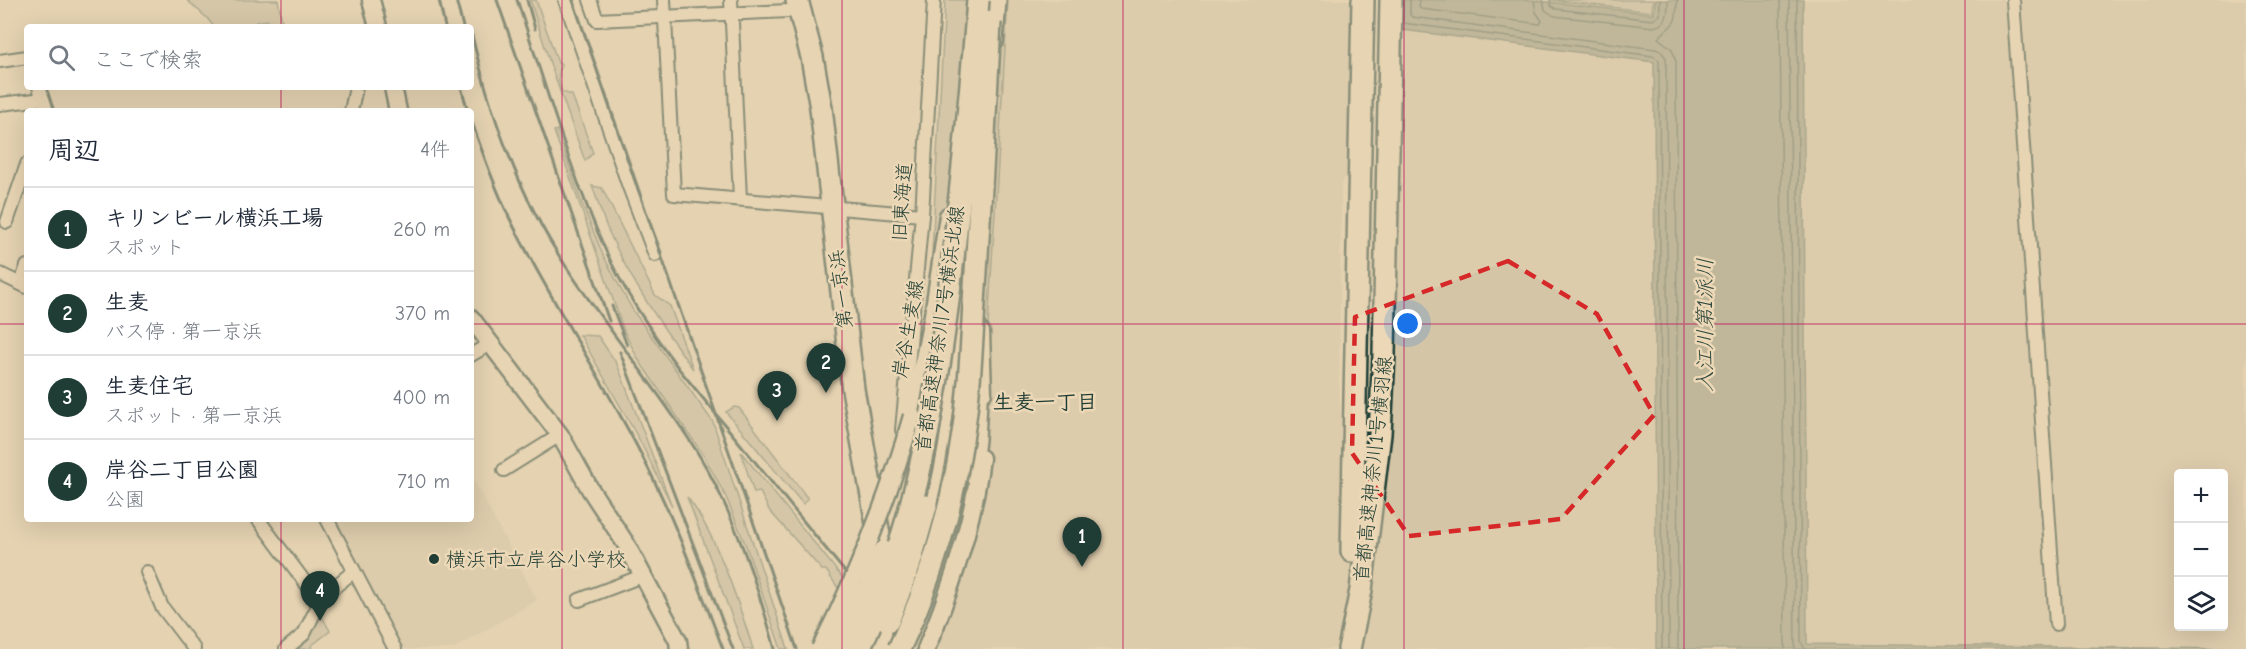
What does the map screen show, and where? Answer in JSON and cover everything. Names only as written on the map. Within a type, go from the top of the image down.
[{"type":"highway","name":"首都高速神奈川7号横浜北線","points":[[860,649],[891,575],[916,486],[943,340],[952,217],[978,0]]},
{"type":"highway","name":"首都高速神奈川7号横浜北線","points":[[899,649],[920,601],[931,568],[957,471],[966,407],[993,0]]},
{"type":"highway","points":[[1352,0],[1347,299],[1355,439]]},
{"type":"highway","name":"首都高速神奈川1号横羽線","points":[[1335,649],[1351,568],[1354,520],[1363,0]]},
{"type":"highway","points":[[1360,128],[1370,47],[1372,0]]},
{"type":"highway","points":[[1366,544],[1375,353],[1373,306],[1379,0]]},
{"type":"highway","name":"首都高速神奈川1号横羽線","points":[[1349,649],[1358,611],[1380,434],[1384,354],[1391,0]]},
{"type":"highway","name":"第一京浜","points":[[791,4],[826,207],[841,376],[866,484],[899,649]]},
{"type":"highway","points":[[891,649],[923,560],[946,466],[959,364],[976,148]]},
{"type":"highway","points":[[838,649],[879,567],[892,528],[932,365],[952,217]]},
{"type":"highway","points":[[875,649],[909,566],[929,490],[938,431],[952,217]]},
{"type":"highway","points":[[914,649],[947,566],[970,472],[977,406],[977,254]]},
{"type":"highway","name":"第一京浜","points":[[866,484],[883,649]]},
{"type":"street","points":[[370,0],[377,24]]},
{"type":"street","points":[[565,0],[628,184],[655,255]]},
{"type":"street","points":[[590,0],[597,20],[732,14],[791,4]]},
{"type":"street","points":[[664,0],[674,194],[921,214]]},
{"type":"street","points":[[731,0],[740,200]]},
{"type":"street","name":"旧東海道","points":[[866,484],[899,472],[921,214],[934,0]]},
{"type":"street","points":[[926,649],[964,544],[973,510],[982,451],[984,426],[976,148],[993,0]]},
{"type":"street","points":[[2013,0],[2056,624]]},
{"type":"street","points":[[0,61],[24,57]]},
{"type":"street","points":[[352,108],[355,90]]},
{"type":"street","points":[[394,90],[397,108]]},
{"type":"street","points":[[0,104],[35,100],[40,92]]},
{"type":"street","points":[[40,92],[46,108]]},
{"type":"street","points":[[8,222],[24,173]]},
{"type":"street","name":"岸谷生麦線","points":[[820,649],[864,555],[903,449],[927,352],[952,217]]},
{"type":"street","points":[[0,274],[24,285]]},
{"type":"street","points":[[474,322],[560,435],[590,489],[626,544],[678,641],[680,649]]},
{"type":"street","points":[[474,353],[490,344]]},
{"type":"street","points":[[504,470],[560,435]]},
{"type":"street","points":[[260,522],[319,601]]},
{"type":"street","points":[[329,522],[395,649]]},
{"type":"street","points":[[286,649],[304,633],[322,597],[354,571]]},
{"type":"street","points":[[147,572],[162,607],[194,649]]},
{"type":"street","points":[[579,600],[642,576]]},
{"type":"highlighted area","points":[[1508,261],[1597,314],[1654,415],[1561,519],[1409,536],[1352,453],[1355,317]]},
{"type":"shaded area","points":[[187,0],[278,0],[282,24],[273,24],[267,20],[256,24],[212,24]]},
{"type":"shaded area","points":[[530,0],[536,0],[558,63],[562,65],[559,78],[562,92],[572,95],[593,153],[585,161],[551,66]]},
{"type":"shaded area","points":[[945,0],[1008,0],[976,522],[918,524]]},
{"type":"shaded area","points":[[1008,0],[1355,0],[1352,161],[1341,186],[1339,395],[1346,465],[1388,464],[1392,339],[1395,29],[1654,62],[1656,649],[939,649],[931,621],[923,618],[929,603],[936,600],[940,590],[957,581],[964,573],[976,522]]},
{"type":"shaded area","points":[[1530,0],[1655,0],[1655,14]]},
{"type":"shaded area","points":[[1550,0],[1653,0],[1652,12]]},
{"type":"shaded area","points":[[1803,0],[2246,0],[2246,649],[1807,644]]},
{"type":"shaded area","points":[[557,130],[581,201],[603,255],[622,291],[634,312],[713,422],[788,649],[781,649],[746,546],[726,497],[704,456],[638,359],[624,331],[554,131]]},
{"type":"shaded area","points":[[592,186],[602,188],[655,295],[670,306],[693,369],[658,319],[626,267],[608,230]]},
{"type":"shaded area","points":[[580,335],[598,336],[617,364],[672,506],[640,441]]},
{"type":"shaded area","points":[[734,407],[739,408],[808,499],[803,504],[726,412]]},
{"type":"shaded area","points":[[741,452],[867,608],[862,617],[826,570],[822,570],[769,510],[760,492],[754,493]]},
{"type":"shaded area","name":"横浜市立岸谷小学校","points":[[474,481],[537,600],[453,649],[401,649],[334,522],[474,522]]},
{"type":"shaded area","points":[[687,497],[698,512],[717,549],[753,649],[744,649]]},
{"type":"shaded area","points":[[319,611],[330,631],[311,646],[312,649],[295,649]]},
{"type":"water","name":"入江川第1派川","points":[[1397,0],[1530,0],[1654,14],[1655,0],[1803,0],[1807,644],[2246,649],[1656,649],[1654,62],[1395,29]]},
{"type":"railway","points":[[439,0],[444,24]]},
{"type":"railway","points":[[456,0],[462,24]]},
{"type":"railway","points":[[497,0],[609,321]]},
{"type":"railway","points":[[517,0],[580,188],[612,265],[629,296],[679,369],[908,649]]},
{"type":"railway","points":[[527,0],[535,29]]},
{"type":"railway","points":[[573,0],[797,649]]},
{"type":"railway","points":[[474,43],[495,118],[529,201],[575,280],[665,404],[712,477],[743,549],[775,649]]},
{"type":"railway","points":[[462,90],[467,108]]},
{"type":"railway","points":[[474,128],[498,193],[524,247],[654,479],[723,649]]},
{"type":"railway","points":[[612,306],[627,345]]},
{"type":"railway","points":[[620,352],[733,649]]},
{"type":"place","name":"生麦","points":[[826,393]]},
{"type":"place","name":"生麦住宅","points":[[777,421]]},
{"type":"place","name":"横浜市立岸谷小学校","points":[[434,559]]},
{"type":"place","name":"キリンビール横浜工場","points":[[1082,567]]},
{"type":"place","name":"岸谷二丁目公園","points":[[320,621]]},
{"type":"district","name":"生麦一丁目","points":[[1045,402]]}]
